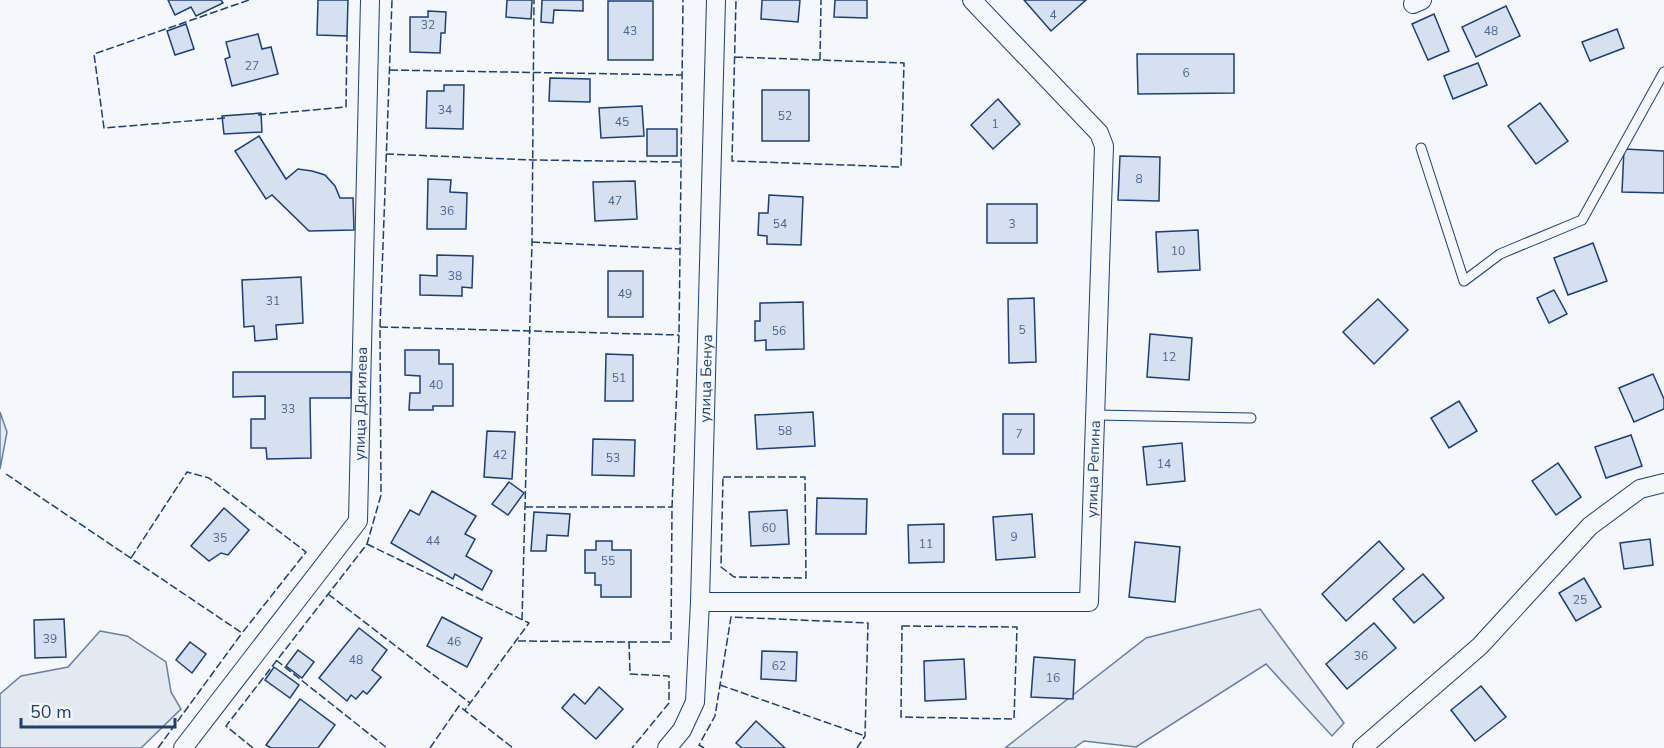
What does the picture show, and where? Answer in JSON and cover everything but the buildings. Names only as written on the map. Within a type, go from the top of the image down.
[{"type":"street","name":"улица Дягилева","points":[[183,748],[358,521],[370,0]]},
{"type":"street","name":"улица Бенуа","points":[[667,748],[682,730],[695,702],[700,602],[716,0]]},
{"type":"street","name":"улица Репина","points":[[700,602],[1089,602],[1104,146],[1099,133],[972,0]]},
{"type":"street","points":[[1362,748],[1480,646],[1590,526],[1640,489],[1664,483]]},
{"type":"lane","points":[[1421,147],[1464,281],[1500,254],[1582,219],[1664,72]]},
{"type":"lane","points":[[1095,415],[1251,418]]},
{"type":"shaded area","points":[[0,412],[7,432],[0,469]]},
{"type":"shaded area","points":[[1260,609],[1344,723],[1332,736],[1266,664],[1136,747],[1084,741],[1074,748],[1005,748],[1146,638]]},
{"type":"shaded area","points":[[100,631],[127,636],[166,662],[171,692],[181,709],[141,748],[0,748],[0,694],[21,676],[68,667]]},
{"type":"fence","points":[[225,118],[104,128],[94,54],[249,0]]},
{"type":"fence","points":[[253,748],[226,726],[367,544],[381,495],[380,327],[392,0]]},
{"type":"fence","points":[[522,620],[532,242],[534,0]]},
{"type":"fence","points":[[629,642],[671,642],[672,507],[679,335],[683,0]]},
{"type":"fence","points":[[735,57],[904,63],[901,167],[732,161],[736,0]]},
{"type":"fence","points":[[820,60],[821,0]]},
{"type":"fence","points":[[258,115],[346,107],[347,36]]},
{"type":"fence","points":[[390,70],[682,75]]},
{"type":"fence","points":[[386,154],[532,160],[681,162]]},
{"type":"fence","points":[[532,242],[680,249]]},
{"type":"fence","points":[[380,327],[679,335]]},
{"type":"fence","points":[[6,474],[242,633],[306,552],[209,478],[187,472],[131,558]]},
{"type":"fence","points":[[723,477],[805,477],[806,578],[734,577],[721,567],[723,477]]},
{"type":"fence","points":[[525,507],[672,507]]},
{"type":"fence","points":[[367,544],[529,623],[465,710]]},
{"type":"fence","points":[[328,594],[470,703]]},
{"type":"fence","points":[[704,748],[699,745],[715,716],[731,617],[868,623],[865,736],[857,748]]},
{"type":"fence","points":[[902,626],[1017,627],[1014,719],[901,717],[902,626]]},
{"type":"fence","points":[[158,748],[242,633]]},
{"type":"fence","points":[[518,641],[629,642],[630,674],[669,676],[669,703],[632,748]]},
{"type":"fence","points":[[276,660],[387,748]]},
{"type":"fence","points":[[720,685],[865,736]]},
{"type":"fence","points":[[430,748],[459,706],[513,748]]}]
